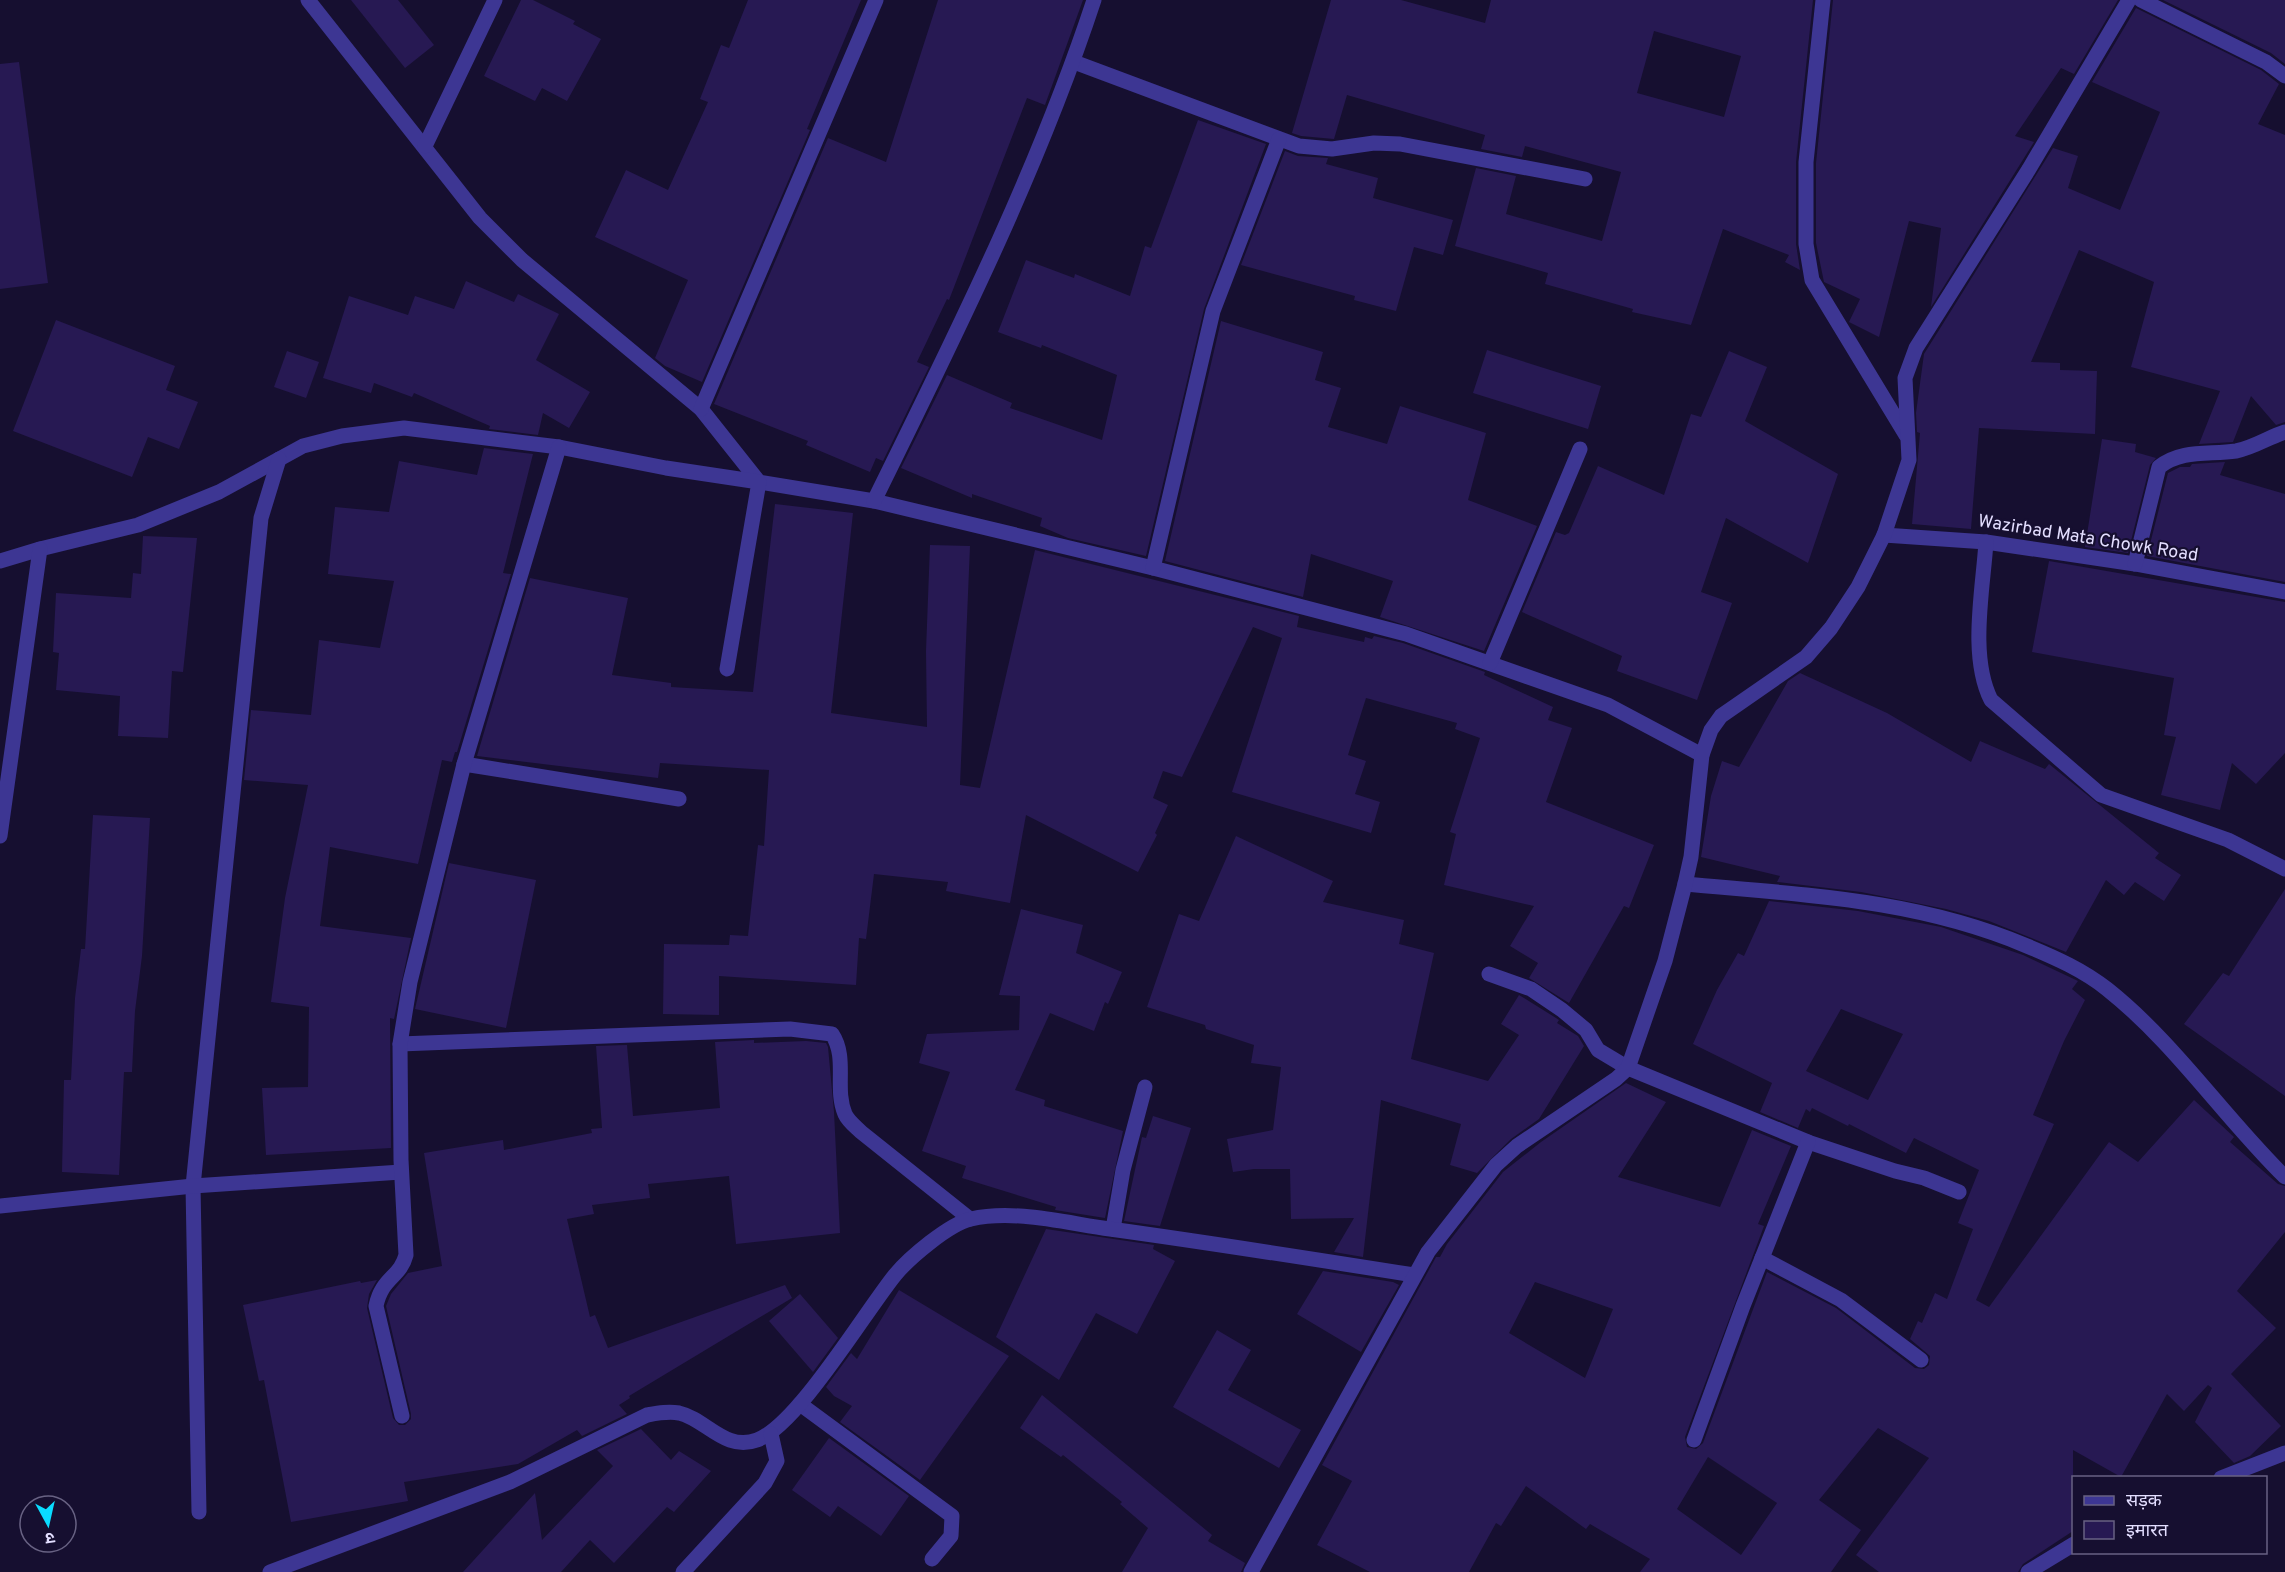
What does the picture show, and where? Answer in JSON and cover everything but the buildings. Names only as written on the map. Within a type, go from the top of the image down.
[{"type":"street","points":[[425,146],[495,0]]},
{"type":"street","points":[[701,409],[876,0]]},
{"type":"street","points":[[874,501],[970,307],[1074,62],[1094,0]]},
{"type":"street","points":[[1823,0],[1806,162],[1806,244],[1812,280],[1908,437]]},
{"type":"street","points":[[1251,1572],[1428,1252],[1496,1165],[1517,1146],[1616,1079],[1628,1068],[1665,961],[1685,884],[1691,857],[1702,755],[1711,730],[1721,716],[1806,657],[1831,628],[1858,587],[1884,535],[1909,460],[1905,378],[1916,348],[2029,169],[2128,0]]},
{"type":"street","points":[[2141,0],[2266,62],[2285,76]]},
{"type":"street","points":[[314,3],[480,218],[522,260],[701,409],[759,482],[727,669]]},
{"type":"street","points":[[1074,62],[1299,146],[1332,149],[1374,143],[1400,144],[1585,179]]},
{"type":"street","points":[[1154,568],[1213,311],[1280,139]]},
{"type":"street","points":[[0,561],[138,525],[219,492],[303,446],[342,436],[404,428],[559,447],[666,468],[874,501],[1154,568],[1406,634],[1608,705],[1702,755]]},
{"type":"street","points":[[2135,564],[2159,467],[2170,459],[2184,454],[2238,450],[2285,432]]},
{"type":"street","points":[[402,1416],[376,1306],[380,1289],[403,1266],[406,1255],[401,1172],[400,1044],[410,982],[464,764],[559,447]]},
{"type":"street","points":[[1490,663],[1580,449]]},
{"type":"street","points":[[199,1512],[193,1186],[261,518],[279,459]]},
{"type":"street","name":"Wazirbad Mata Chowk Road","points":[[1884,535],[1986,542],[2135,564],[2285,592]]},
{"type":"street","points":[[1986,542],[1979,662],[1983,683],[1991,700],[2101,795],[2228,840],[2285,869]]},
{"type":"street","points":[[0,836],[40,549]]},
{"type":"street","points":[[464,764],[680,799]]},
{"type":"street","points":[[1685,884],[1859,899],[1902,907],[1947,917],[2071,965],[2106,988],[2171,1048],[2261,1153],[2285,1177]]},
{"type":"street","points":[[1489,974],[1531,989],[1586,1030],[1598,1050],[1628,1068],[1808,1142],[1895,1171],[1924,1178],[1959,1192]]},
{"type":"street","points":[[400,1044],[790,1029],[832,1034],[838,1044],[841,1098],[846,1116],[861,1132],[970,1219]]},
{"type":"street","points":[[1113,1229],[1123,1170],[1136,1129],[1145,1087]]},
{"type":"street","points":[[1694,1440],[1808,1142]]},
{"type":"street","points":[[0,1206],[193,1186],[401,1172]]},
{"type":"street","points":[[270,1572],[510,1482],[647,1415],[664,1412],[681,1413],[719,1436],[738,1443],[755,1441],[771,1434],[800,1404],[897,1273],[947,1230],[970,1219],[1002,1216],[1113,1229],[1414,1275]]},
{"type":"street","points":[[1762,1258],[1840,1300],[1921,1360]]},
{"type":"street","points":[[800,1404],[952,1516],[951,1536],[932,1559]]},
{"type":"street","points":[[683,1572],[765,1483],[777,1461],[771,1434]]},
{"type":"street","points":[[2226,1476],[2285,1453]]},
{"type":"street","points":[[2028,1572],[2072,1545]]}]
